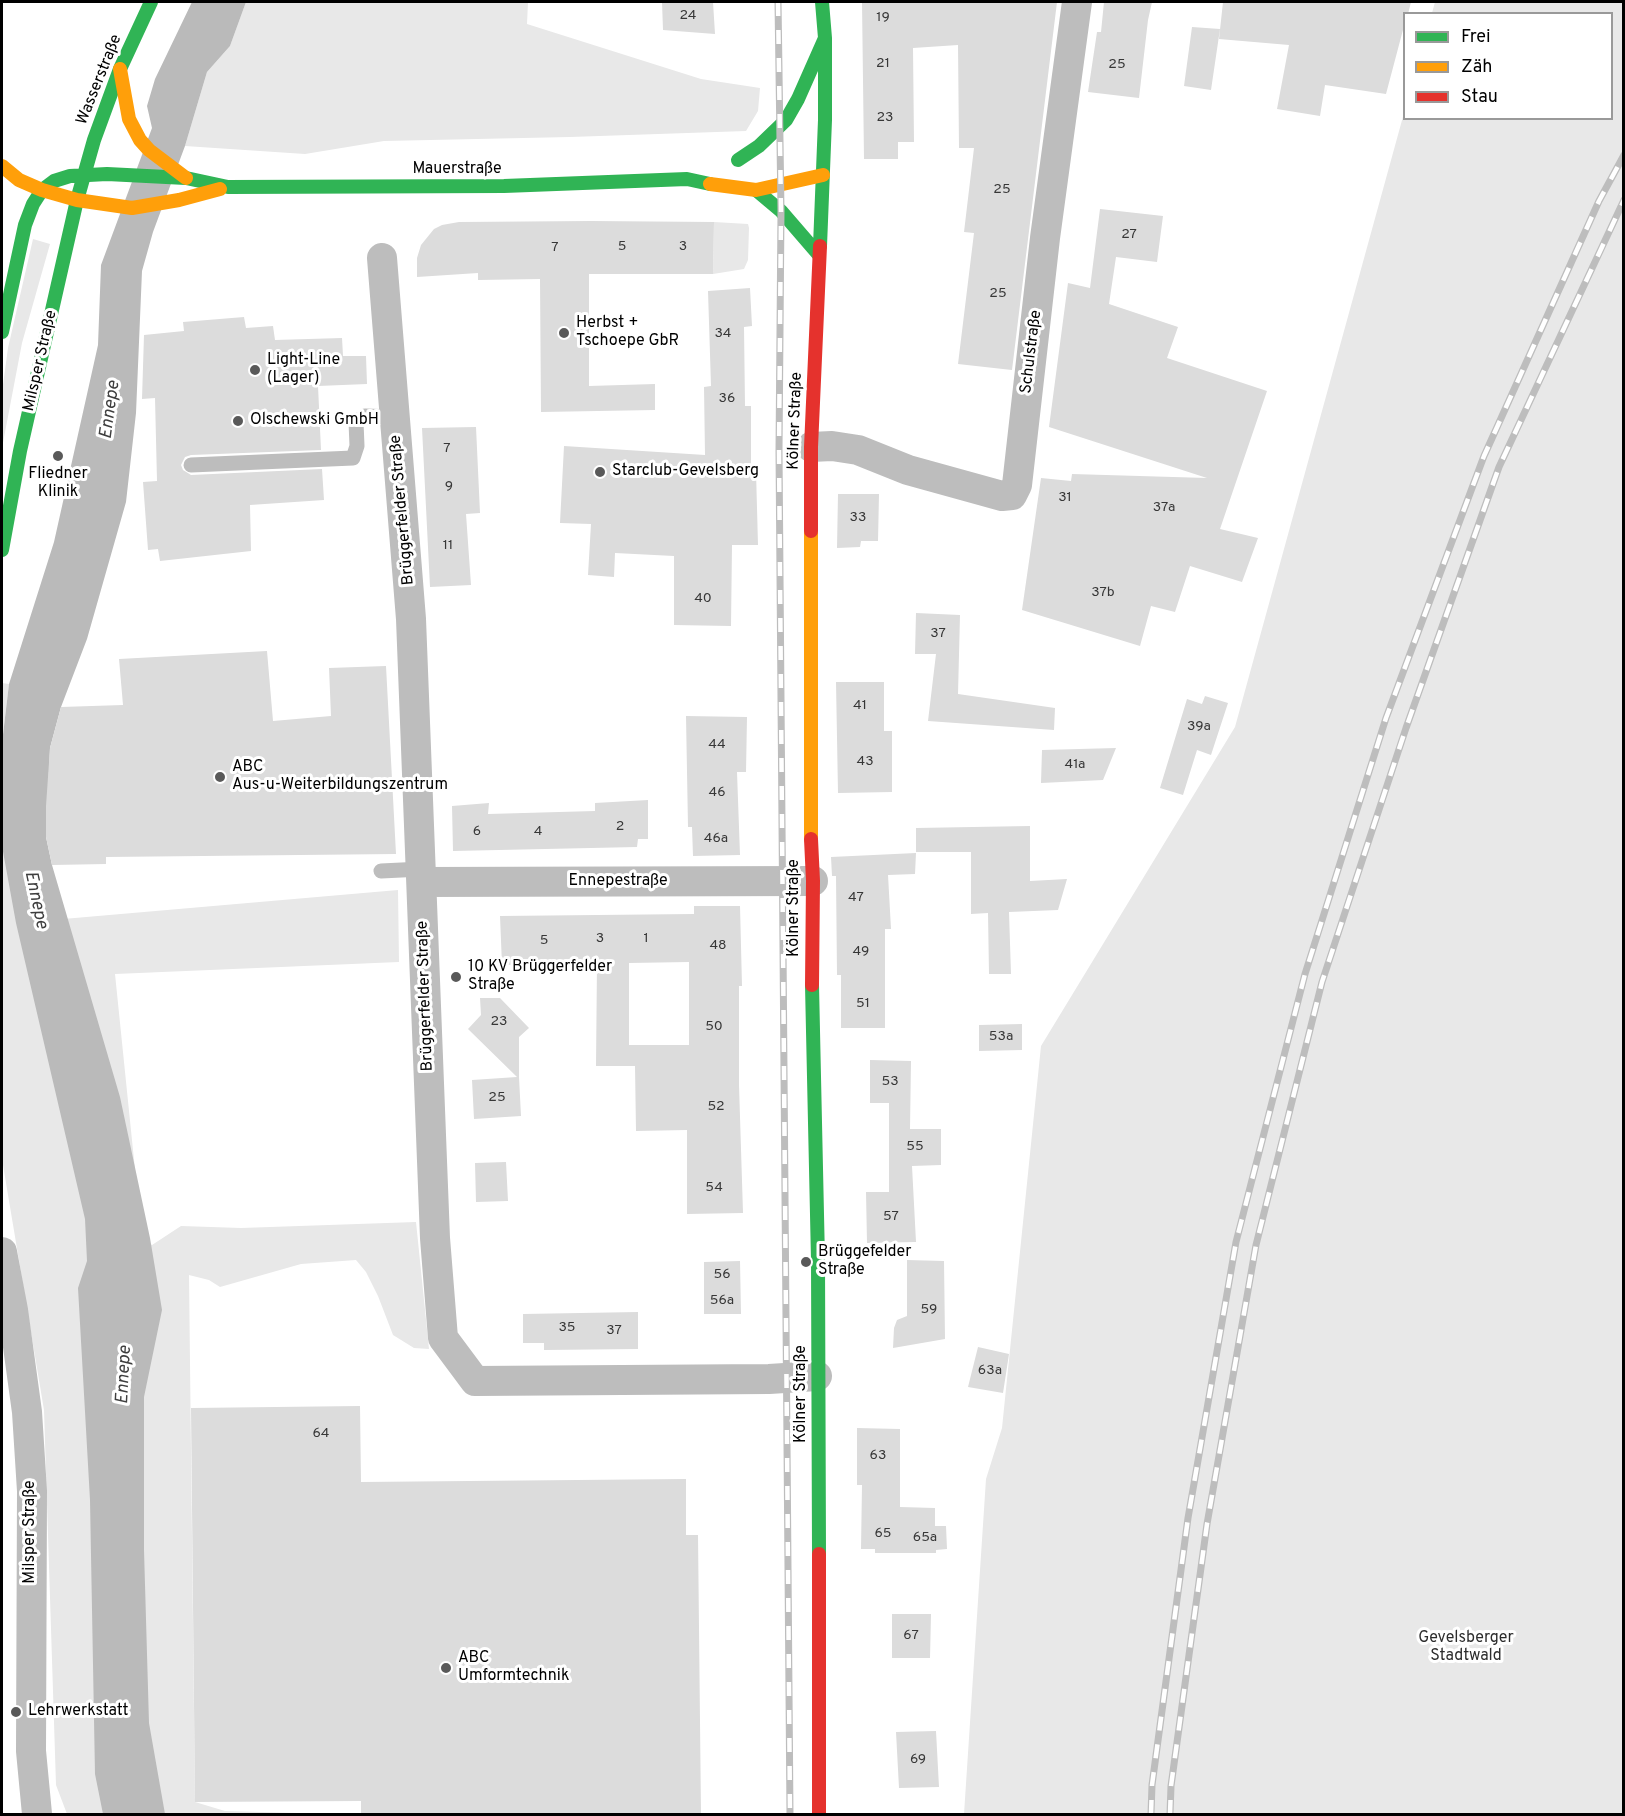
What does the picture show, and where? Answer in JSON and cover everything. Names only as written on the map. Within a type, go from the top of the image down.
[{"type":"main road","name":"Wasserstraße","points":[[85,174],[94,140],[120,69],[151,2]]},
{"type":"main road","name":"Kölner Straße","points":[[819,1815],[818,1260],[812,991],[810,716],[811,447],[823,176],[825,38],[822,2]]},
{"type":"main road","points":[[738,160],[759,147],[786,120],[798,99],[825,38]]},
{"type":"main road","points":[[120,69],[129,119],[140,140],[149,150],[186,178]]},
{"type":"main road","points":[[74,152],[94,140]]},
{"type":"main road","name":"Mauerstraße","points":[[687,179],[738,160],[763,160]]},
{"type":"main road","points":[[800,167],[823,176]]},
{"type":"main road","points":[[5,169],[28,168]]},
{"type":"main road","name":"Mauerstraße","points":[[5,169],[19,180],[77,201],[132,208],[179,200],[228,187]]},
{"type":"main road","points":[[2,332],[25,225],[33,204],[42,190],[54,181],[85,174]]},
{"type":"main road","name":"Mauerstraße","points":[[85,174],[186,178],[228,187],[504,186],[687,179],[717,186],[756,190],[823,176]]},
{"type":"main road","name":"Milsper Straße","points":[[2,550],[20,451],[85,174]]},
{"type":"main road","points":[[756,190],[781,211],[819,255]]},
{"type":"main road","points":[[111,217],[132,208]]},
{"type":"main road","points":[[69,240],[86,230]]},
{"type":"main road","points":[[8,248],[14,273]]},
{"type":"street","name":"Schulstraße","points":[[811,447],[832,446],[858,450],[908,470],[1002,496],[1012,495],[1017,485],[1077,2]]},
{"type":"street","name":"Brüggerfelder Straße","points":[[382,258],[411,619],[435,1238],[443,1338],[475,1382],[769,1379],[817,1376]]},
{"type":"street","name":"Ennepestraße","points":[[422,876],[813,881]]},
{"type":"street","name":"Milsper Straße","points":[[2,1252],[13,1310],[27,1412],[32,1480],[31,1751],[37,1815]]},
{"type":"lane","points":[[191,465],[353,458],[357,446],[356,422],[365,416],[395,417]]},
{"type":"lane","points":[[381,871],[422,876]]},
{"type":"green space","points":[[246,2],[528,2],[527,24],[701,79],[760,88],[758,111],[746,131],[384,141],[305,154],[185,146],[207,72],[230,46]]},
{"type":"green space","name":"Gevelsberger Stadtwald","points":[[1435,2],[1623,2],[1623,1814],[964,1814],[986,1479],[1002,1428],[1041,1046],[1235,727],[1403,117],[1403,120],[1613,120],[1613,12],[1432,12]]},
{"type":"green space","points":[[714,222],[748,224],[748,260],[744,269],[713,274]]},
{"type":"green space","points":[[33,239],[50,244],[22,343],[2,448],[2,392],[8,348]]},
{"type":"green space","points":[[2,683],[9,684],[2,743]]},
{"type":"green space","points":[[2,836],[17,923],[398,890],[399,962],[115,974],[142,1238],[152,1245],[181,1226],[241,1228],[416,1222],[429,1349],[414,1348],[393,1335],[378,1296],[366,1272],[356,1260],[301,1264],[220,1287],[209,1280],[189,1275],[195,1802],[225,1811],[333,1814],[67,1814],[56,1785],[44,1410],[2,1159]]},
{"type":"water","name":"Ennepe","points":[[192,2],[246,2],[230,46],[207,72],[185,146],[153,232],[142,271],[136,413],[126,502],[87,639],[61,707],[50,748],[46,837],[52,865],[120,1097],[150,1238],[162,1310],[144,1397],[144,1550],[149,1723],[165,1814],[103,1814],[95,1774],[90,1500],[78,1288],[87,1261],[85,1219],[16,923],[2,846],[2,743],[9,684],[54,542],[98,345],[101,265],[152,128],[147,106],[155,79]]},
{"type":"building","points":[[662,2],[713,2],[715,34],[663,30]]},
{"type":"building","points":[[862,2],[1057,2],[1012,370],[958,364],[974,233],[964,232],[974,148],[959,148],[958,45],[913,48],[914,142],[898,142],[898,159],[864,159]]},
{"type":"building","points":[[1104,2],[1152,2],[1139,98],[1088,92],[1097,32],[1101,32]]},
{"type":"building","points":[[1223,2],[1411,2],[1408,12],[1403,12],[1403,30],[1386,94],[1325,85],[1320,116],[1277,109],[1289,45],[1219,39]]},
{"type":"building","points":[[1192,27],[1220,29],[1211,90],[1184,86]]},
{"type":"building","points":[[1100,209],[1163,216],[1157,262],[1116,257],[1109,304],[1178,327],[1167,358],[1267,391],[1220,529],[1258,538],[1242,582],[1190,566],[1175,612],[1151,606],[1140,646],[1022,610],[1041,478],[1071,481],[1072,474],[1207,478],[1049,427],[1068,283],[1090,288]]},
{"type":"building","points":[[459,222],[714,222],[713,274],[589,274],[589,386],[655,384],[655,410],[541,412],[540,279],[478,280],[478,273],[417,277],[417,258],[421,245],[434,229],[442,225]]},
{"type":"building","points":[[750,288],[752,326],[744,327],[745,406],[751,406],[751,471],[756,471],[758,545],[732,545],[731,626],[674,625],[674,556],[615,553],[614,577],[588,575],[591,524],[560,523],[564,446],[705,455],[704,387],[711,386],[708,291]]},
{"type":"building","points":[[244,317],[246,328],[273,326],[275,340],[342,338],[343,356],[366,356],[367,384],[318,386],[321,450],[185,457],[181,465],[183,470],[191,475],[322,469],[324,500],[250,505],[251,551],[160,561],[158,549],[148,550],[143,482],[157,481],[155,398],[142,399],[144,335],[184,331],[183,322]]},
{"type":"building","points":[[476,427],[480,513],[466,514],[471,585],[430,587],[422,428]]},
{"type":"building","points":[[838,494],[879,494],[878,541],[861,541],[860,547],[837,548]]},
{"type":"building","points":[[916,613],[960,615],[958,694],[1055,708],[1054,730],[928,721],[936,654],[915,654]]},
{"type":"building","name":"ABC Aus-u-Weiterbildungszentrum","points":[[267,651],[273,721],[331,716],[329,668],[386,666],[396,854],[106,857],[106,864],[52,865],[46,837],[46,806],[50,748],[61,707],[123,705],[119,659]]},
{"type":"building","points":[[836,682],[884,682],[884,731],[892,731],[892,792],[838,793]]},
{"type":"building","points":[[1205,696],[1228,703],[1211,755],[1197,750],[1183,795],[1160,788],[1187,699],[1202,704]]},
{"type":"building","points":[[686,716],[747,717],[746,772],[737,772],[740,855],[693,856],[692,827],[688,827]]},
{"type":"building","points":[[1116,748],[1103,780],[1041,783],[1042,750]]},
{"type":"building","points":[[648,800],[648,839],[638,839],[637,847],[453,851],[452,806],[489,803],[488,814],[595,811],[595,803]]},
{"type":"building","points":[[1030,826],[1030,881],[1067,879],[1058,910],[1009,912],[1011,974],[989,974],[988,913],[971,914],[971,852],[916,852],[916,828]]},
{"type":"building","points":[[916,853],[915,874],[888,875],[891,929],[885,929],[885,1028],[841,1028],[841,975],[837,975],[836,876],[832,876],[831,857]]},
{"type":"building","points":[[694,906],[740,906],[742,986],[739,986],[739,1085],[743,1213],[687,1214],[687,1130],[636,1131],[635,1066],[596,1066],[597,963],[502,965],[500,916],[694,914]],"holes":[[[689,962],[689,1045],[629,1045],[629,963]]]},
{"type":"building","points":[[480,998],[500,998],[529,1028],[519,1037],[521,1116],[474,1119],[472,1080],[517,1077],[468,1029],[481,1015]]},
{"type":"building","points":[[1022,1024],[1022,1050],[979,1051],[979,1025]]},
{"type":"building","points":[[870,1060],[911,1061],[910,1129],[941,1129],[941,1165],[912,1166],[916,1242],[867,1243],[866,1192],[889,1192],[889,1103],[870,1103]]},
{"type":"building","points":[[506,1162],[508,1201],[476,1202],[475,1163]]},
{"type":"building","points":[[907,1260],[944,1261],[945,1339],[893,1348],[894,1328],[897,1320],[907,1316]]},
{"type":"building","points":[[740,1261],[741,1314],[704,1314],[704,1262]]},
{"type":"building","points":[[638,1312],[638,1349],[544,1350],[544,1343],[523,1343],[523,1314]]},
{"type":"building","points":[[978,1347],[1009,1354],[1003,1393],[968,1387]]},
{"type":"building","name":"ABC Umformtechnik","points":[[360,1406],[361,1482],[686,1479],[686,1535],[698,1535],[701,1815],[361,1815],[361,1801],[195,1802],[191,1408]]},
{"type":"building","points":[[857,1428],[900,1429],[900,1507],[935,1508],[935,1526],[946,1526],[947,1549],[936,1550],[936,1553],[875,1553],[875,1549],[861,1549],[862,1485],[857,1485]]},
{"type":"building","points":[[892,1614],[931,1614],[930,1658],[892,1658]]},
{"type":"building","points":[[936,1731],[939,1787],[899,1788],[896,1732]]},
{"type":"railway","points":[[778,2],[781,211],[779,451],[790,1814]]},
{"type":"railway","points":[[1151,1814],[1152,1785],[1188,1518],[1236,1242],[1305,974],[1386,718],[1484,456],[1599,201],[1624,155]]},
{"type":"railway","points":[[1170,1814],[1171,1786],[1207,1524],[1256,1245],[1322,982],[1406,728],[1499,467],[1624,200]]},
{"type":"traffic: fast","points":[[2,550],[20,451],[77,200],[94,140],[120,69],[151,2]]},
{"type":"traffic: fast","points":[[820,246],[825,120],[825,38],[822,2]]},
{"type":"traffic: fast","points":[[738,160],[759,146],[786,120],[798,99],[825,38]]},
{"type":"traffic: fast","points":[[2,332],[25,225],[33,204],[42,190],[54,181],[70,176],[107,174],[186,178],[228,187],[504,186],[687,179],[710,184]]},
{"type":"traffic: fast","points":[[756,190],[781,211],[819,255]]},
{"type":"traffic: fast","points":[[812,985],[818,1260],[819,1554]]},
{"type":"traffic: slow","points":[[120,69],[129,119],[140,140],[149,150],[186,178]]},
{"type":"traffic: slow","points":[[2,166],[19,180],[42,190],[77,200],[132,208],[179,200],[220,189]]},
{"type":"traffic: slow","points":[[710,184],[756,190],[823,175]]},
{"type":"traffic: slow","points":[[811,531],[811,839]]},
{"type":"traffic: jam","points":[[811,531],[811,447],[820,246]]},
{"type":"traffic: jam","points":[[811,839],[812,985]]},
{"type":"traffic: jam","points":[[819,1554],[819,1814]]},
{"type":"place","name":"Herbst + Tschoepe GbR","points":[[564,333]]},
{"type":"place","name":"Light-Line (Lager)","points":[[255,370]]},
{"type":"place","name":"Olschewski GmbH","points":[[238,421]]},
{"type":"place","name":"Fliedner Klinik","points":[[58,456]]},
{"type":"place","name":"Starclub-Gevelsberg","points":[[600,472]]},
{"type":"place","name":"ABC Aus-u-Weiterbildungszentrum","points":[[220,777]]},
{"type":"place","name":"10 KV Brüggerfelder Straße","points":[[456,977]]},
{"type":"place","name":"Brüggefelder Straße","points":[[806,1262]]},
{"type":"place","name":"ABC Umformtechnik","points":[[446,1668]]},
{"type":"place","name":"Lehrwerkstatt","points":[[16,1712]]}]
